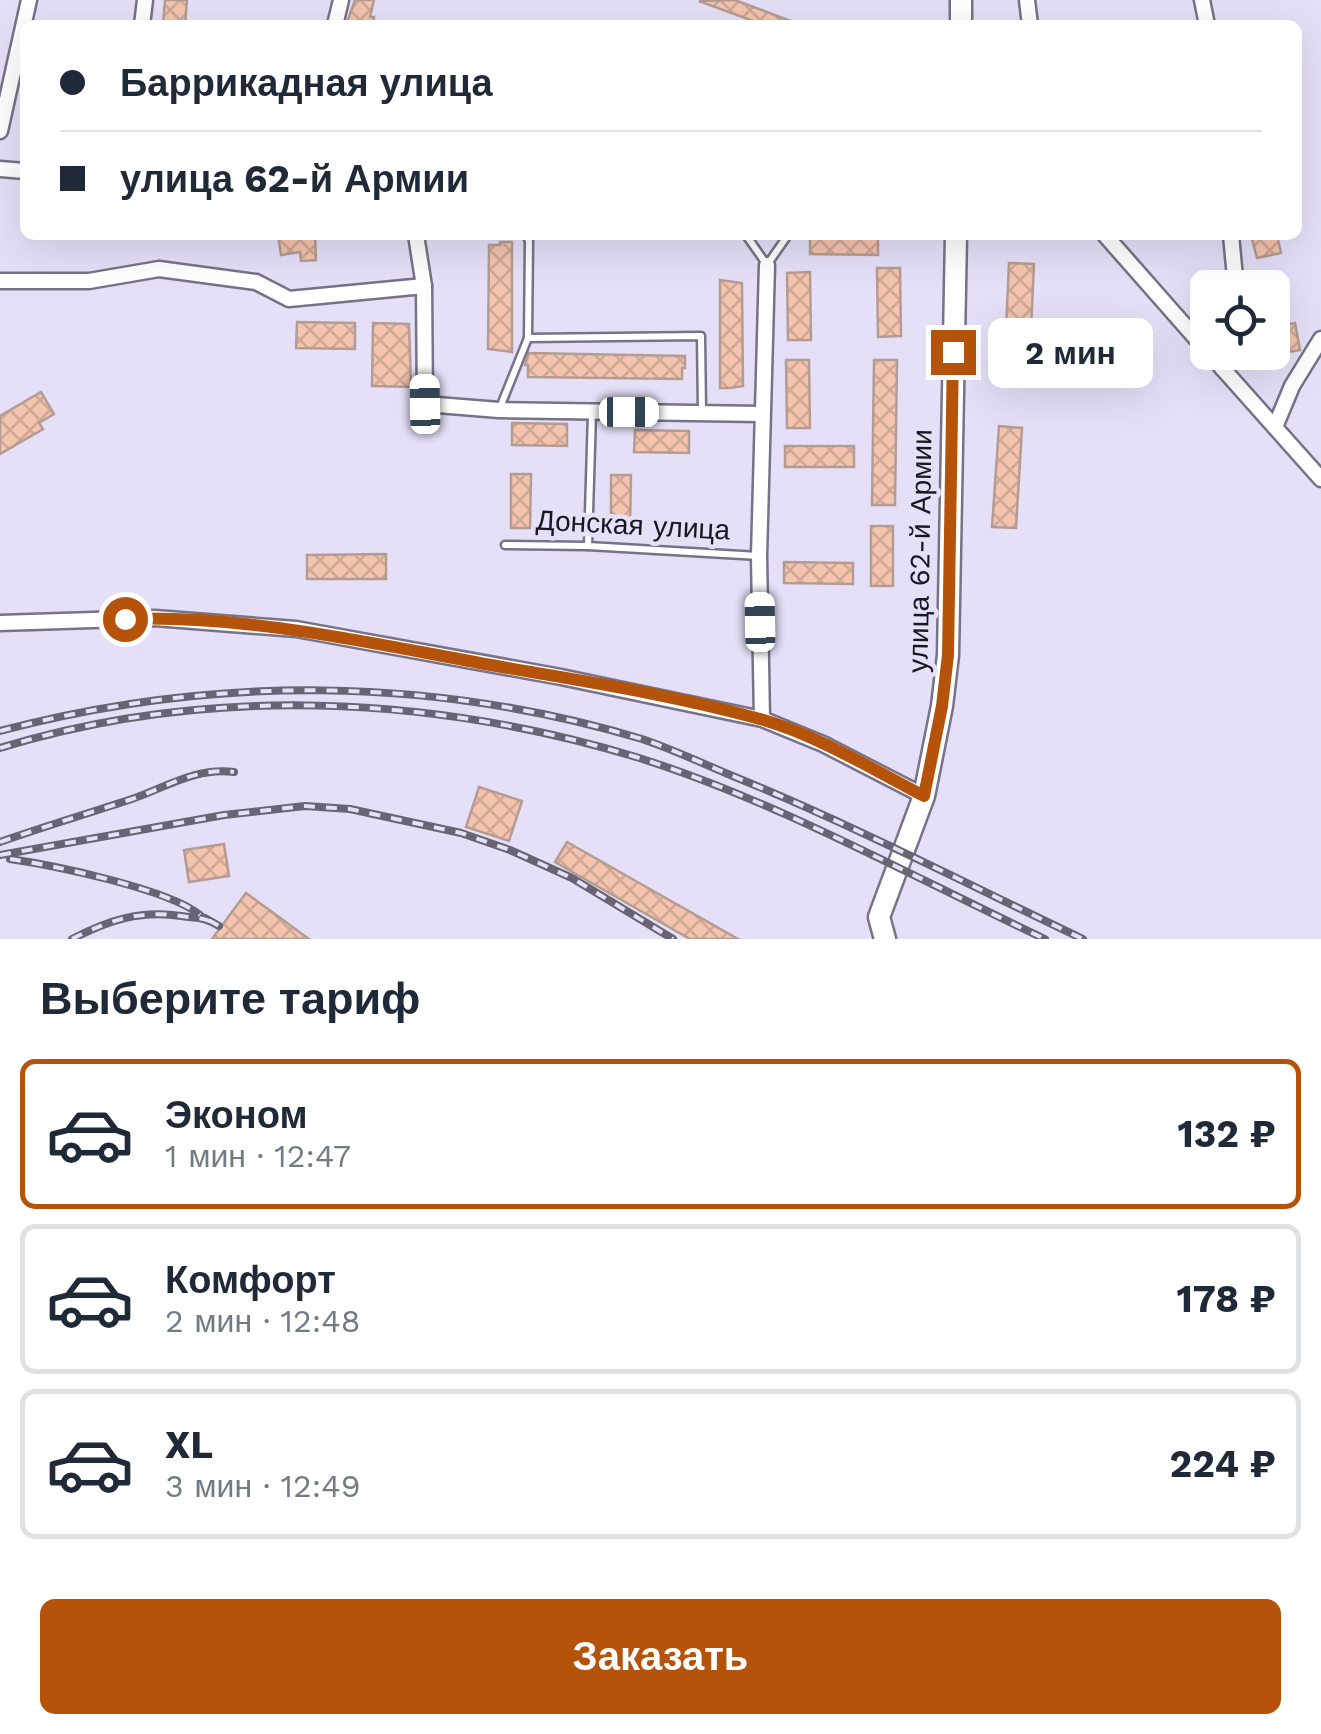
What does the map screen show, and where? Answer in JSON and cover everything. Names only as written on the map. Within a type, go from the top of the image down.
[{"type":"street","points":[[0,131],[20,37]]},
{"type":"street","points":[[417,240],[424,286],[425,404],[498,410],[762,414]]},
{"type":"street","name":"улица 62-й Армии","points":[[885,939],[879,917],[924,796],[948,655],[956,240]]},
{"type":"street","points":[[1108,240],[1190,332]]},
{"type":"street","points":[[1231,240],[1234,270]]},
{"type":"street","points":[[762,719],[759,556],[767,265]]},
{"type":"street","points":[[0,281],[90,280],[158,269],[256,282],[289,299],[424,286]]},
{"type":"street","points":[[1275,427],[1292,386],[1321,340]]},
{"type":"street","points":[[1222,370],[1321,480]]},
{"type":"street","points":[[0,622],[156,618],[296,630],[561,677],[762,719],[823,744],[924,796]]},
{"type":"lane","points":[[498,410],[528,338],[530,240]]},
{"type":"lane","points":[[750,240],[767,265],[784,240]]},
{"type":"lane","points":[[528,338],[700,336],[702,412]]},
{"type":"lane","points":[[588,546],[592,412]]},
{"type":"lane","name":"Донская улица","points":[[505,545],[759,556]]},
{"type":"building","points":[[165,0],[187,0],[185,20],[163,20]]},
{"type":"building","points":[[355,0],[374,0],[370,17],[374,20],[348,20]]},
{"type":"building","points":[[735,0],[788,20],[750,20],[699,1]]},
{"type":"building","points":[[279,240],[315,240],[316,260],[301,261],[300,252],[281,255]]},
{"type":"building","points":[[810,240],[878,240],[878,255],[810,254]]},
{"type":"building","points":[[1252,240],[1278,240],[1281,253],[1257,258]]},
{"type":"building","points":[[512,242],[512,352],[488,349],[489,245]]},
{"type":"building","points":[[1009,263],[1034,264],[1030,352],[1005,351]]},
{"type":"building","points":[[877,268],[900,268],[901,336],[878,337]]},
{"type":"building","points":[[810,272],[811,340],[788,340],[787,273]]},
{"type":"building","points":[[720,280],[742,283],[743,386],[731,388],[720,388]]},
{"type":"building","points":[[297,322],[355,323],[355,349],[296,348]]},
{"type":"building","points":[[373,323],[409,324],[411,387],[372,386]]},
{"type":"building","points":[[1295,323],[1300,350],[1290,352],[1290,324]]},
{"type":"building","points":[[529,353],[685,356],[685,368],[682,379],[528,377],[525,365]]},
{"type":"building","points":[[786,360],[809,360],[810,428],[787,428]]},
{"type":"building","points":[[874,360],[897,360],[895,505],[872,505]]},
{"type":"building","points":[[41,392],[54,414],[39,423],[43,429],[0,454],[0,416]]},
{"type":"building","points":[[512,423],[567,424],[567,446],[512,445]]},
{"type":"building","points":[[999,426],[1022,428],[1016,528],[992,527]]},
{"type":"building","points":[[635,430],[689,431],[689,453],[634,452]]},
{"type":"building","points":[[785,446],[854,446],[854,467],[785,467]]},
{"type":"building","points":[[511,474],[531,474],[530,528],[511,528]]},
{"type":"building","points":[[611,475],[631,475],[630,529],[611,529]]},
{"type":"building","points":[[871,526],[893,526],[893,586],[871,586]]},
{"type":"building","points":[[386,554],[386,579],[307,579],[307,555]]},
{"type":"building","points":[[784,562],[853,563],[853,584],[784,583]]},
{"type":"building","points":[[479,787],[522,801],[509,841],[466,827]]},
{"type":"building","points":[[567,842],[738,939],[690,939],[555,862]]},
{"type":"building","points":[[224,844],[229,876],[189,882],[184,850]]},
{"type":"building","points":[[246,893],[309,939],[212,939]]},
{"type":"railway","points":[[0,731],[160,700],[322,690],[483,703],[563,718],[642,739],[784,797],[1083,939]]},
{"type":"railway","points":[[0,748],[78,728],[157,714],[238,707],[399,710],[479,721],[558,736],[636,757],[740,795],[1045,939]]},
{"type":"railway","points":[[0,842],[193,775],[234,772]]},
{"type":"railway","points":[[0,855],[224,815],[305,806],[350,809],[461,833],[510,850],[572,878],[673,939]]},
{"type":"railway","points":[[10,859],[137,887],[185,905],[200,915]]},
{"type":"railway","points":[[72,939],[112,922],[152,914],[200,918],[219,926],[205,918]]},
{"type":"route","points":[[125,619],[296,630],[561,677],[762,719],[823,744],[924,796],[948,655],[953,352]]}]
